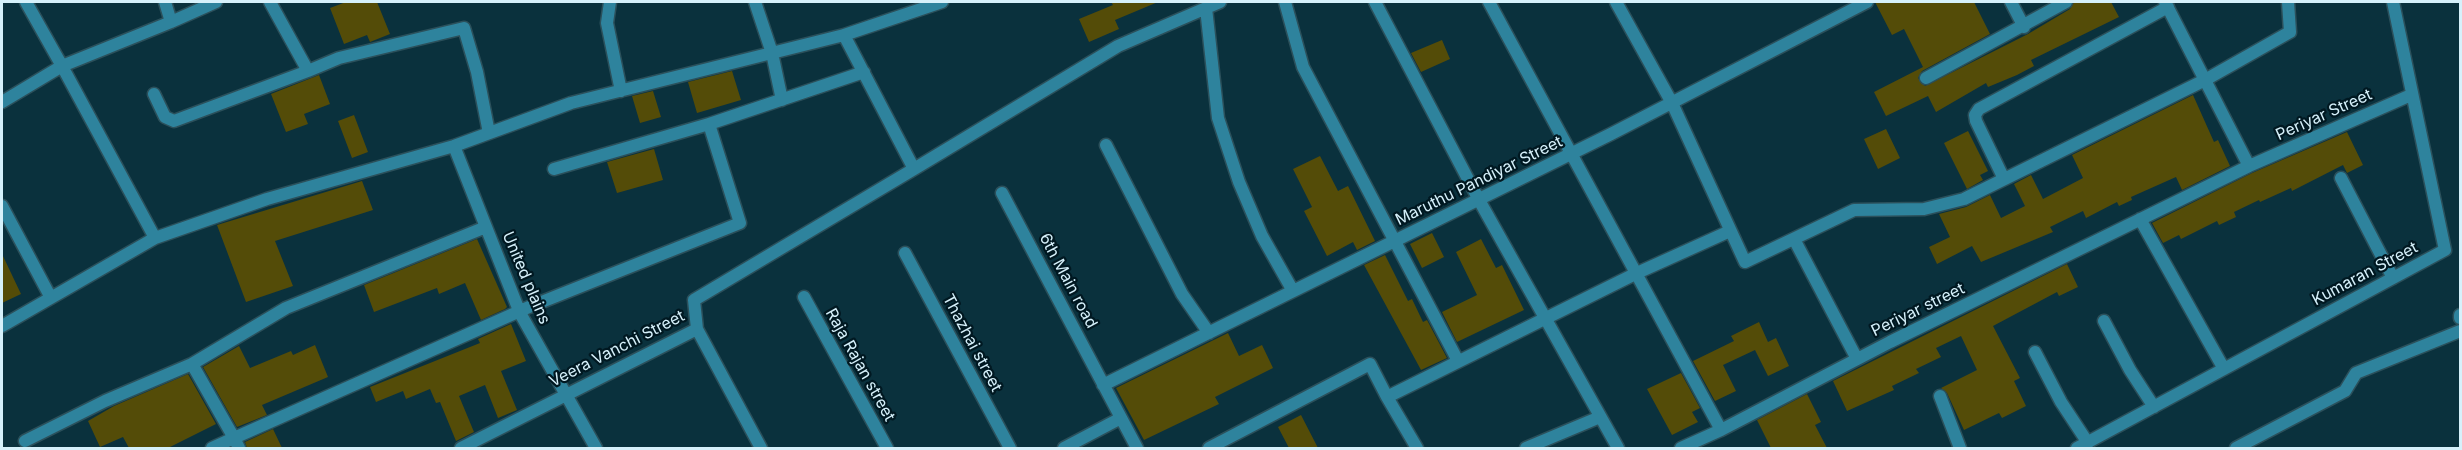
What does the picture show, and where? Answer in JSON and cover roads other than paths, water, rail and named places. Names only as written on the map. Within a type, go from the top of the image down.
[{"type":"street","points":[[26,2],[155,238]]},
{"type":"street","points":[[165,2],[171,22]]},
{"type":"street","points":[[2,102],[62,66],[216,2]]},
{"type":"street","points":[[270,2],[308,71]]},
{"type":"street","points":[[610,2],[607,23],[621,91]]},
{"type":"street","points":[[755,2],[772,53],[782,100]]},
{"type":"street","points":[[2,326],[155,238],[267,199],[454,146],[571,103],[844,35],[942,2]]},
{"type":"street","points":[[844,35],[914,169],[1118,46],[1220,2]]},
{"type":"street","points":[[1285,2],[1303,67],[1458,362]]},
{"type":"street","points":[[1375,2],[1479,200],[1617,448]]},
{"type":"street","points":[[1489,2],[1721,430]]},
{"type":"street","points":[[1616,2],[1672,103],[1745,262],[1854,210],[1924,209],[1964,199],[2205,80],[2290,32],[2288,2]]},
{"type":"street","name":"Maruthu Pandiyar Street","points":[[1103,385],[1479,200],[1867,2]]},
{"type":"street","points":[[2011,2],[2024,27]]},
{"type":"street","points":[[1926,78],[2067,2]]},
{"type":"street","name":"Kumaran Street","points":[[2082,446],[2445,250],[2393,2]]},
{"type":"street","points":[[2004,179],[1976,121],[1979,109],[2166,4],[2249,166]]},
{"type":"street","points":[[1206,8],[1218,118],[1239,182],[1262,236],[1293,291]]},
{"type":"street","points":[[154,94],[165,117],[174,121],[339,58],[464,28],[477,72],[489,133]]},
{"type":"street","points":[[554,169],[709,124],[864,72]]},
{"type":"street","name":"Periyar Street","points":[[2249,166],[2411,95]]},
{"type":"street","points":[[213,448],[237,443],[520,313],[741,223],[709,124]]},
{"type":"street","name":"United plains","points":[[454,146],[520,313],[596,448]]},
{"type":"street","points":[[1106,146],[1182,294],[1209,333]]},
{"type":"street","name":"Periyar street","points":[[1681,448],[2249,166]]},
{"type":"street","name":"Veera Vanchi Street","points":[[460,448],[697,329],[694,300],[914,169]]},
{"type":"street","points":[[2341,178],[2393,278]]},
{"type":"street","name":"6th Main road","points":[[1002,193],[1068,314],[1103,385]]},
{"type":"street","points":[[2,206],[51,298]]},
{"type":"street","points":[[2140,219],[2224,369]]},
{"type":"street","points":[[25,441],[105,401],[192,364],[286,308],[486,227]]},
{"type":"street","points":[[1387,397],[1636,273],[1730,231]]},
{"type":"street","points":[[1794,238],[1857,359]]},
{"type":"street","name":"Thazhai street","points":[[905,253],[1010,448]]},
{"type":"street","name":"Raja Rajan street","points":[[804,297],[887,448]]},
{"type":"street","points":[[2104,321],[2130,370],[2154,407]]},
{"type":"street","points":[[697,329],[761,448]]},
{"type":"street","points":[[2236,448],[2345,391],[2356,373],[2460,331]]},
{"type":"street","points":[[2035,352],[2082,446]]},
{"type":"street","points":[[192,364],[237,443]]},
{"type":"street","points":[[1209,448],[1370,364],[1417,448]]},
{"type":"street","points":[[1103,385],[1137,448]]},
{"type":"street","points":[[1940,396],[1960,448]]},
{"type":"street","points":[[1526,448],[1600,417]]},
{"type":"street","points":[[1064,448],[1121,418]]}]
